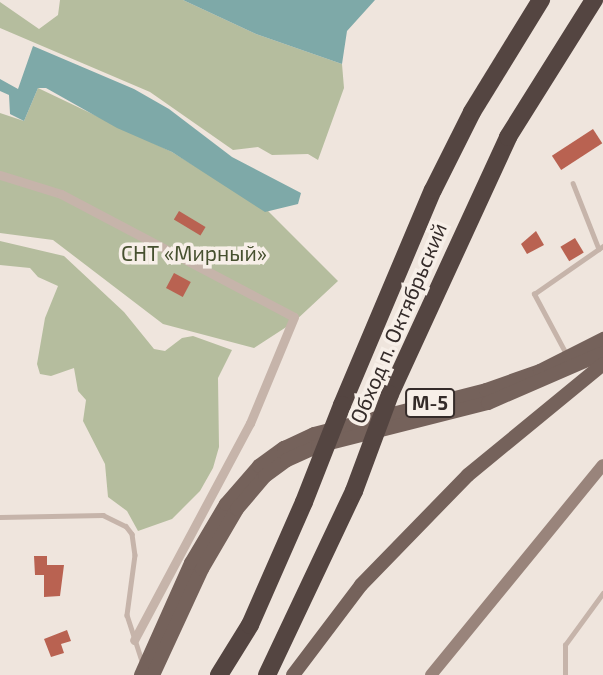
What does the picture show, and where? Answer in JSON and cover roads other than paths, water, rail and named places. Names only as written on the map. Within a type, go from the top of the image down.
[{"type":"highway","name":"Обход п. Октябрьский","points":[[219,675],[250,625],[394,277],[433,190],[472,112],[541,0]]},
{"type":"highway","name":"Обход п. Октябрьский","points":[[267,675],[354,491],[390,394],[472,209],[508,137],[594,0]]},
{"type":"main road","name":"М-5","points":[[143,672],[191,564],[226,504],[259,466],[284,448],[314,434],[486,390],[569,358],[603,339]]},
{"type":"main road","points":[[143,672],[237,509],[265,476],[287,460],[318,446],[499,399],[603,353]]},
{"type":"main road","points":[[293,675],[361,585],[468,475],[603,364]]},
{"type":"main road","points":[[431,675],[603,465]]},
{"type":"street","points":[[0,175],[61,194],[294,317],[250,423],[134,640]]},
{"type":"lane","points":[[569,358],[534,294],[601,247],[573,183]]},
{"type":"lane","points":[[0,517],[103,515],[126,526],[132,534],[135,555],[127,604],[143,672]]},
{"type":"lane","points":[[565,675],[565,645],[603,593]]},
{"type":"water","points":[[183,0],[375,0],[347,31],[342,64],[256,34]]},
{"type":"water","points":[[33,46],[134,89],[169,109],[232,157],[301,193],[298,204],[265,212],[172,152],[117,128],[46,88],[38,88],[24,121],[10,114],[9,95],[0,91],[0,79],[18,89]]},
{"type":"park label","name":"СНТ «Мирный»","points":[[194,253]]}]
